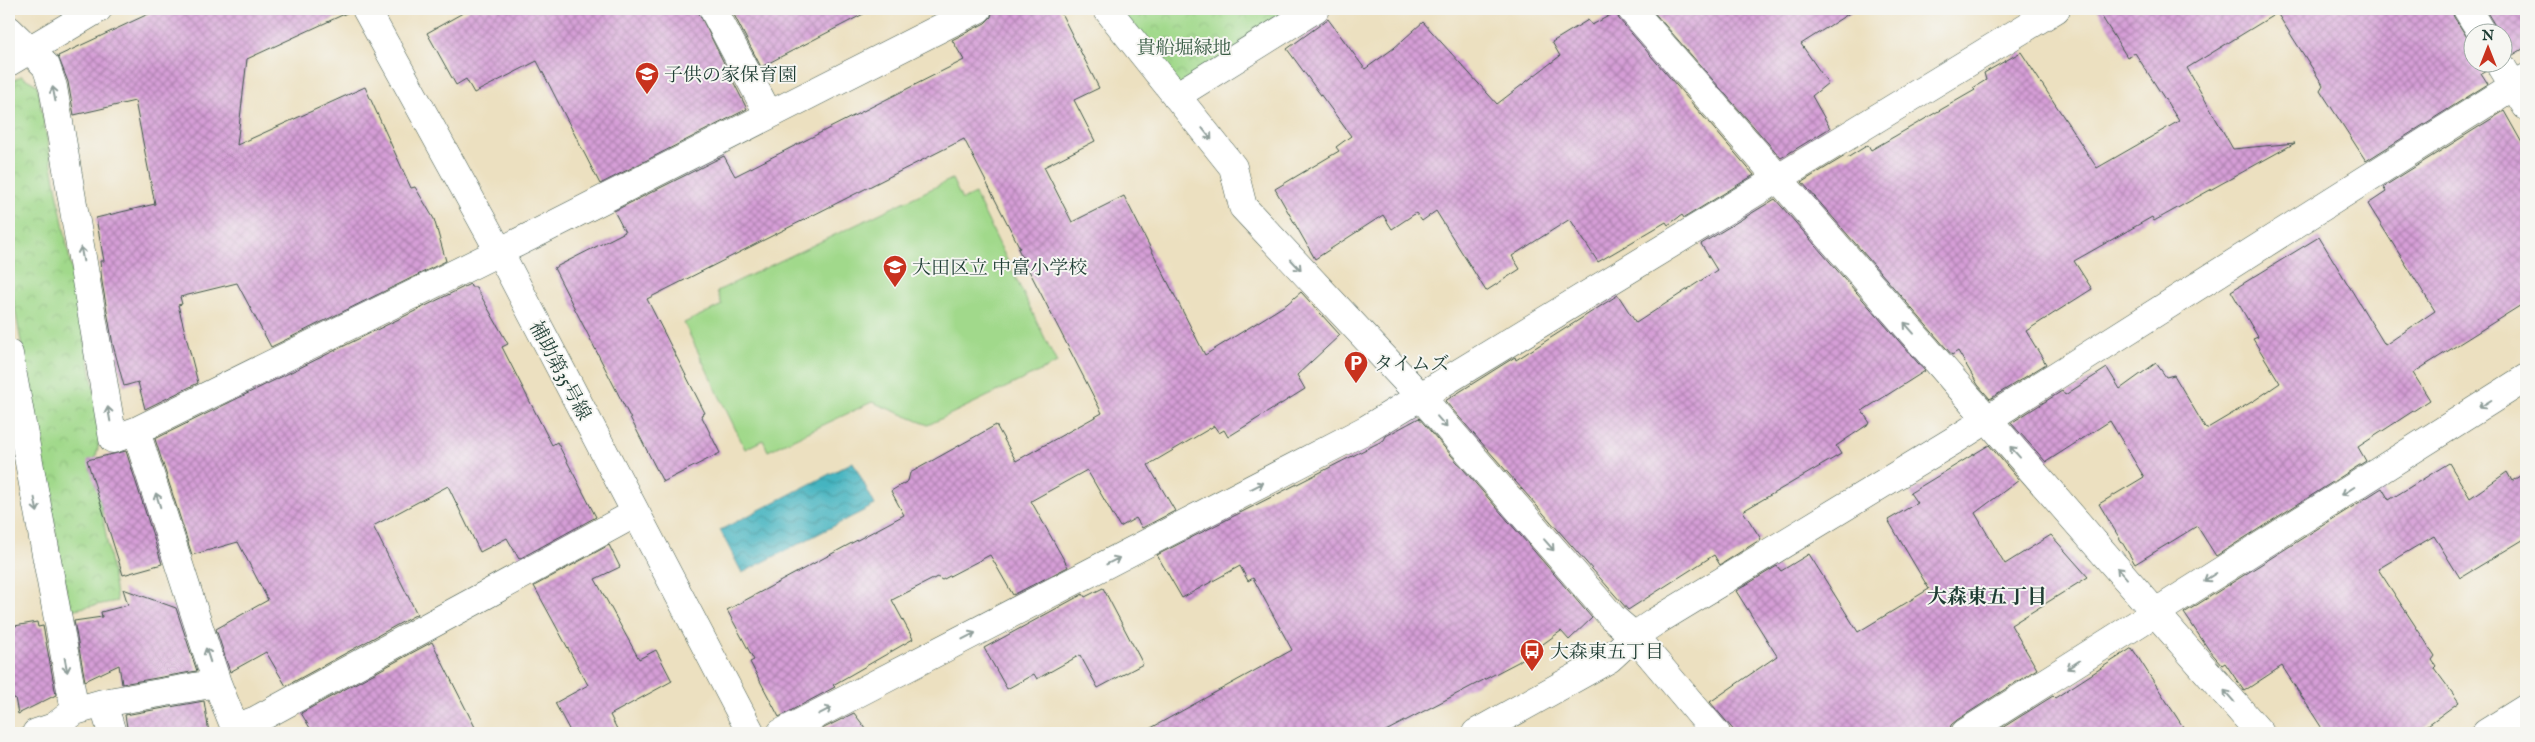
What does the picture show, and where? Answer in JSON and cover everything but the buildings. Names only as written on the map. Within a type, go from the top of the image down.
[{"type":"street","points":[[19,56],[98,9]]},
{"type":"street","name":"補助第35号線","points":[[366,9],[499,251],[751,733]]},
{"type":"street","points":[[713,9],[769,115]]},
{"type":"street","points":[[9,30],[19,56],[46,66],[53,86],[113,439],[136,431],[499,251],[978,9]]},
{"type":"street","points":[[1107,9],[1233,167],[1243,207],[1421,397],[1612,617],[1634,636],[1716,733]]},
{"type":"street","points":[[1176,96],[1316,9]]},
{"type":"street","points":[[1631,9],[2260,733]]},
{"type":"street","points":[[781,733],[1359,433],[2056,9]]},
{"type":"street","points":[[2467,9],[2475,22]]},
{"type":"street","points":[[1476,733],[1609,659],[1634,636],[2522,90],[2507,72]]},
{"type":"street","points":[[9,354],[20,478],[74,711]]},
{"type":"street","points":[[1966,733],[2526,378]]},
{"type":"street","points":[[136,431],[217,683],[236,731],[636,513]]},
{"type":"street","points":[[36,733],[54,727],[74,711],[103,703],[217,683]]},
{"type":"street","points":[[103,703],[112,733]]},
{"type":"street","points":[[2486,733],[2526,708]]},
{"type":"green space","name":"貴船堀緑地","points":[[1107,9],[1315,9],[1176,96]]},
{"type":"green space","points":[[21,76],[37,85],[102,431],[94,464],[117,601],[70,610],[9,276],[9,83]]},
{"type":"green space","points":[[952,179],[962,200],[975,194],[1057,363],[928,425],[872,402],[768,451],[763,440],[745,449],[684,323],[722,305],[717,291]]},
{"type":"water","points":[[853,462],[875,505],[742,573],[720,530]]},
{"type":"place","name":"子供の家保育園","points":[[647,95]]},
{"type":"place","name":"大田区立 中富小学校","points":[[895,288]]},
{"type":"place","name":"タイムズ","points":[[1356,384]]},
{"type":"place","name":"大森東五丁目","points":[[1532,672]]},
{"type":"district","name":"大森東五丁目","points":[[1987,596]]}]
